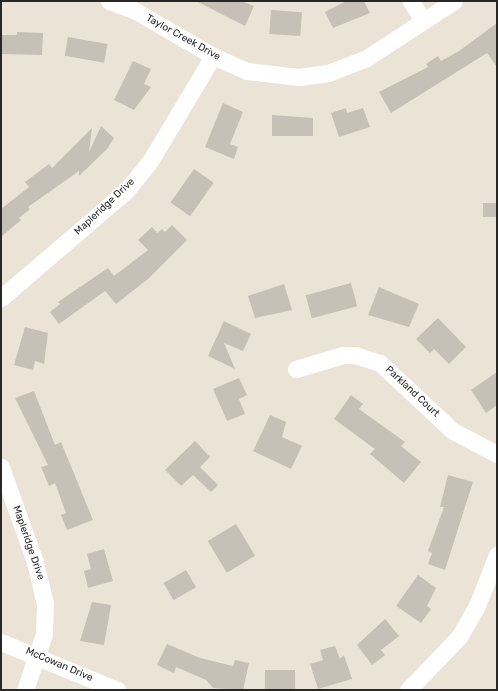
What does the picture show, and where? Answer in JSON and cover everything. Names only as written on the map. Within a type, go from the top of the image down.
[{"type":"street","name":"Taylor Creek Drive","points":[[109,1],[134,10],[212,56],[267,75],[299,77],[328,72],[365,59],[454,1]]},
{"type":"street","points":[[411,1],[423,21]]},
{"type":"street","name":"Mapleridge Drive","points":[[1,298],[126,190],[149,163],[212,56]]},
{"type":"street","name":"Parkland Court","points":[[296,369],[343,355],[355,355],[380,363],[453,431],[497,454]]},
{"type":"street","name":"Mapleridge Drive","points":[[1,467],[42,586],[45,621],[37,654],[25,690]]},
{"type":"street","points":[[408,690],[459,637],[476,608],[497,555]]},
{"type":"street","name":"McCowan Drive","points":[[1,642],[37,654],[117,690]]},
{"type":"building","points":[[196,1],[241,1],[254,6],[245,26]]},
{"type":"building","points":[[346,1],[364,1],[370,13],[333,28],[325,12]]},
{"type":"building","points":[[271,10],[302,12],[300,36],[269,34]]},
{"type":"building","points":[[497,23],[497,67],[487,53],[391,113],[379,92],[428,67],[426,64],[438,56],[441,61],[459,51]]},
{"type":"building","points":[[17,32],[43,33],[42,55],[1,54],[1,35],[17,35]]},
{"type":"building","points":[[68,37],[107,44],[104,63],[65,56]]},
{"type":"building","points":[[133,61],[151,69],[144,84],[151,87],[134,110],[114,100]]},
{"type":"building","points":[[223,103],[243,112],[230,144],[238,147],[234,159],[205,147]]},
{"type":"building","points":[[346,108],[347,113],[363,108],[370,127],[339,137],[331,113]]},
{"type":"building","points":[[272,115],[313,118],[313,136],[272,136]]},
{"type":"building","points":[[101,126],[114,138],[107,149],[79,176],[79,171],[28,207],[30,209],[19,218],[21,220],[1,237],[1,209],[29,187],[25,182],[49,164],[52,168],[92,128],[89,152]]},
{"type":"building","points":[[194,169],[214,183],[190,216],[170,203]]},
{"type":"building","points":[[483,203],[497,203],[497,217],[483,217]]},
{"type":"building","points":[[172,225],[187,240],[148,279],[116,304],[105,291],[59,324],[50,312],[60,304],[58,302],[108,268],[114,276],[148,250],[138,240],[152,227],[157,233],[162,229],[165,232]]},
{"type":"building","points":[[351,283],[357,306],[312,318],[306,295]]},
{"type":"building","points":[[284,284],[292,310],[255,318],[248,296]]},
{"type":"building","points":[[379,287],[419,304],[409,327],[368,315]]},
{"type":"building","points":[[438,318],[466,347],[449,364],[434,349],[430,353],[416,339]]},
{"type":"building","points":[[224,321],[251,334],[243,351],[224,343],[235,369],[208,356]]},
{"type":"building","points":[[25,327],[48,333],[44,364],[35,361],[33,370],[14,365]]},
{"type":"building","points":[[497,372],[497,405],[486,413],[471,390]]},
{"type":"building","points":[[239,378],[247,395],[239,399],[245,414],[227,421],[213,389]]},
{"type":"building","points":[[34,391],[55,445],[61,442],[93,520],[67,530],[61,515],[66,513],[55,483],[49,486],[41,467],[48,465],[15,398]]},
{"type":"building","points":[[351,395],[363,404],[359,409],[405,442],[401,446],[421,462],[404,483],[370,454],[375,449],[334,419]]},
{"type":"building","points":[[270,415],[286,422],[282,437],[302,446],[291,469],[253,451]]},
{"type":"building","points":[[195,441],[210,457],[200,467],[218,485],[211,492],[193,475],[181,486],[165,470]]},
{"type":"building","points":[[448,475],[473,482],[445,570],[428,564],[432,553],[428,551],[444,507],[440,507]]},
{"type":"building","points":[[236,524],[255,556],[227,573],[208,541]]},
{"type":"building","points":[[104,549],[113,581],[88,588],[84,571],[91,569],[87,554]]},
{"type":"building","points":[[186,570],[196,587],[173,600],[163,583]]},
{"type":"building","points":[[418,575],[436,588],[427,606],[431,609],[421,623],[396,606]]},
{"type":"building","points":[[92,602],[111,605],[104,645],[80,641]]},
{"type":"building","points":[[385,619],[399,636],[381,650],[385,655],[372,665],[357,645]]},
{"type":"building","points":[[167,644],[200,658],[233,666],[235,660],[249,663],[243,690],[213,688],[206,680],[176,667],[174,673],[157,665]]},
{"type":"building","points":[[335,646],[340,659],[344,655],[352,679],[318,689],[310,664],[323,660],[320,650]]},
{"type":"building","points":[[265,670],[295,670],[295,690],[265,690]]}]
